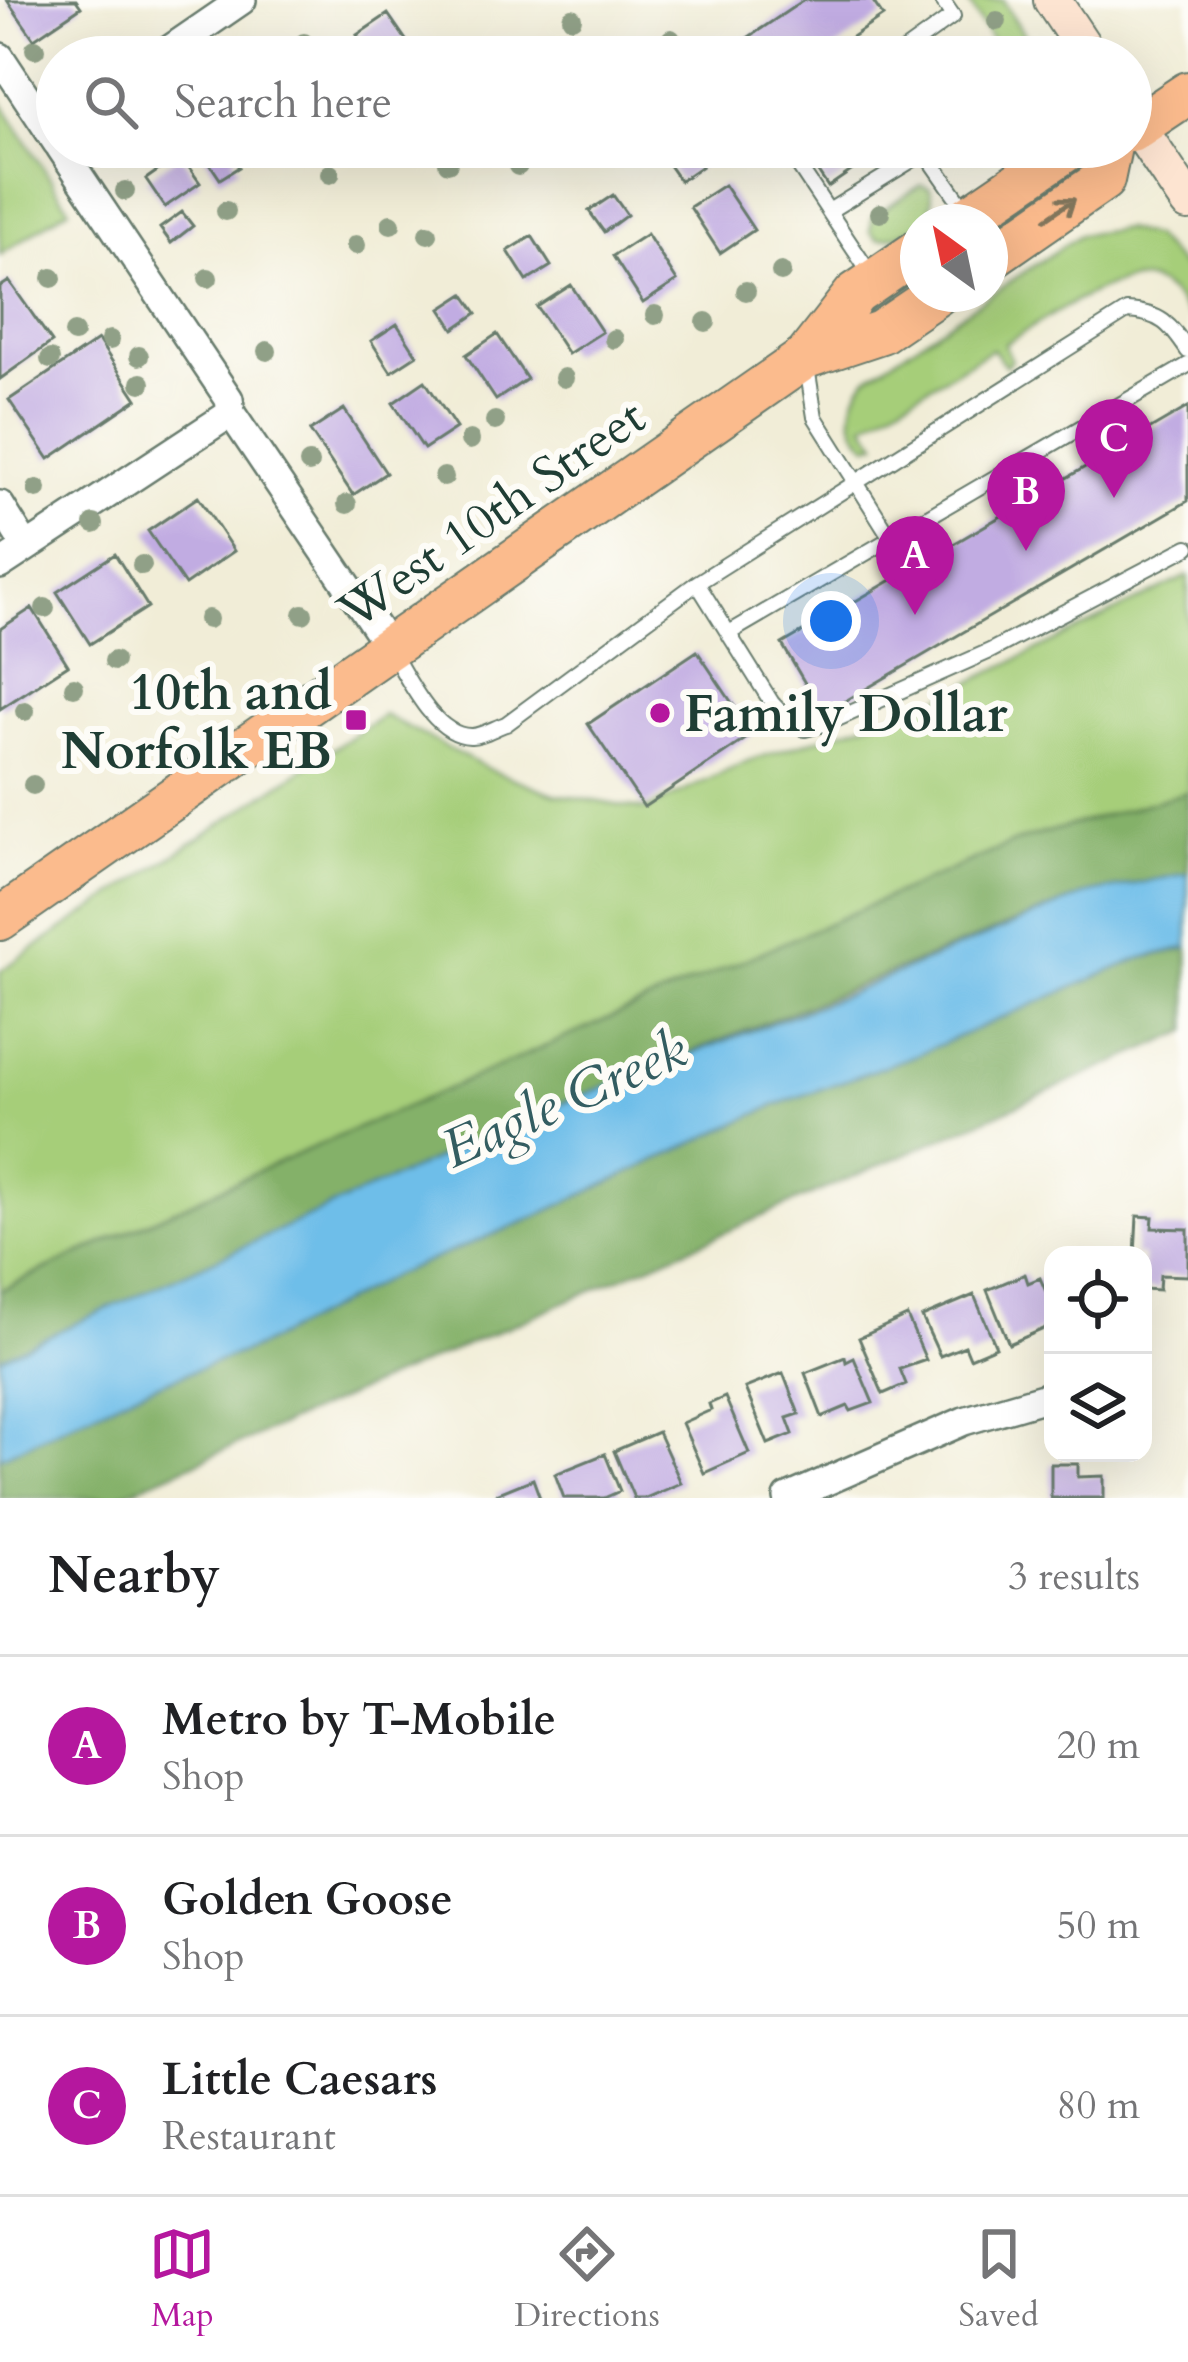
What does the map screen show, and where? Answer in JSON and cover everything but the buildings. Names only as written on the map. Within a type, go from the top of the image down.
[{"type":"main road","points":[[1052,0],[1076,36]]},
{"type":"main road","points":[[1152,115],[1188,93]]},
{"type":"main road","points":[[1152,160],[1188,202]]},
{"type":"main road","points":[[988,204],[1040,168]]},
{"type":"main road","points":[[1008,246],[1103,180],[1109,168]]},
{"type":"main road","name":"West 10th Street","points":[[806,358],[855,294],[900,263]]},
{"type":"main road","name":"West 10th Street","points":[[0,919],[806,358],[880,332],[910,312]]},
{"type":"street","points":[[190,36],[242,0]]},
{"type":"street","points":[[0,57],[36,108]]},
{"type":"street","points":[[76,168],[229,400],[231,413],[391,650]]},
{"type":"street","points":[[0,565],[231,413]]},
{"type":"street","points":[[0,505],[26,547]]},
{"type":"street","points":[[788,1498],[964,1421],[1044,1398]]},
{"type":"lane","points":[[925,36],[953,16],[942,0]]},
{"type":"lane","points":[[800,168],[875,280]]},
{"type":"lane","points":[[829,211],[899,168]]},
{"type":"lane","points":[[935,168],[957,204]]},
{"type":"lane","points":[[391,650],[447,728],[471,737],[506,724],[697,583],[1127,311],[1154,313],[1168,322],[1188,351]]},
{"type":"lane","points":[[806,358],[815,417],[891,538]]},
{"type":"lane","points":[[729,633],[1188,365]]},
{"type":"lane","points":[[697,583],[772,704],[805,729],[828,724],[990,651],[1188,547]]},
{"type":"green space","points":[[967,0],[1003,0],[1024,36],[989,36]]},
{"type":"green space","points":[[0,100],[36,156],[36,168],[43,168],[69,208],[0,255]]},
{"type":"green space","points":[[921,185],[930,188],[931,204],[900,204],[900,234],[878,239],[870,231],[873,216]]},
{"type":"green space","points":[[1124,229],[1153,237],[1188,274],[1188,315],[1151,281],[1110,286],[1004,344],[1011,360],[1006,366],[992,349],[865,424],[877,443],[868,445],[852,413],[866,378],[965,312],[1008,312],[1008,283],[1080,235]]},
{"type":"green space","points":[[1188,576],[1188,792],[1020,840],[232,1183],[0,1290],[0,971],[384,715],[490,770],[554,794],[645,810],[748,761],[926,704]]},
{"type":"green space","points":[[1188,792],[1188,873],[1087,894],[526,1118],[0,1358],[0,1291],[270,1166],[1020,840]]},
{"type":"green space","points":[[1188,948],[1188,1031],[114,1498],[0,1498],[0,1457],[134,1393],[260,1346],[394,1275],[526,1221],[776,1105],[1138,959]]},
{"type":"water","name":"Eagle Creek","points":[[1188,873],[1188,947],[1138,959],[916,1055],[776,1105],[526,1221],[394,1275],[260,1346],[134,1393],[0,1457],[0,1358],[534,1114],[850,993],[1087,894]]},
{"type":"place","name":"Little Caesars","points":[[1114,498]]},
{"type":"place","name":"Golden Goose","points":[[1026,551]]},
{"type":"place","name":"Metro by T-Mobile","points":[[915,615]]},
{"type":"place","name":"Family Dollar","points":[[660,713]]},
{"type":"place","name":"10th and Norfolk EB","points":[[356,720]]}]
